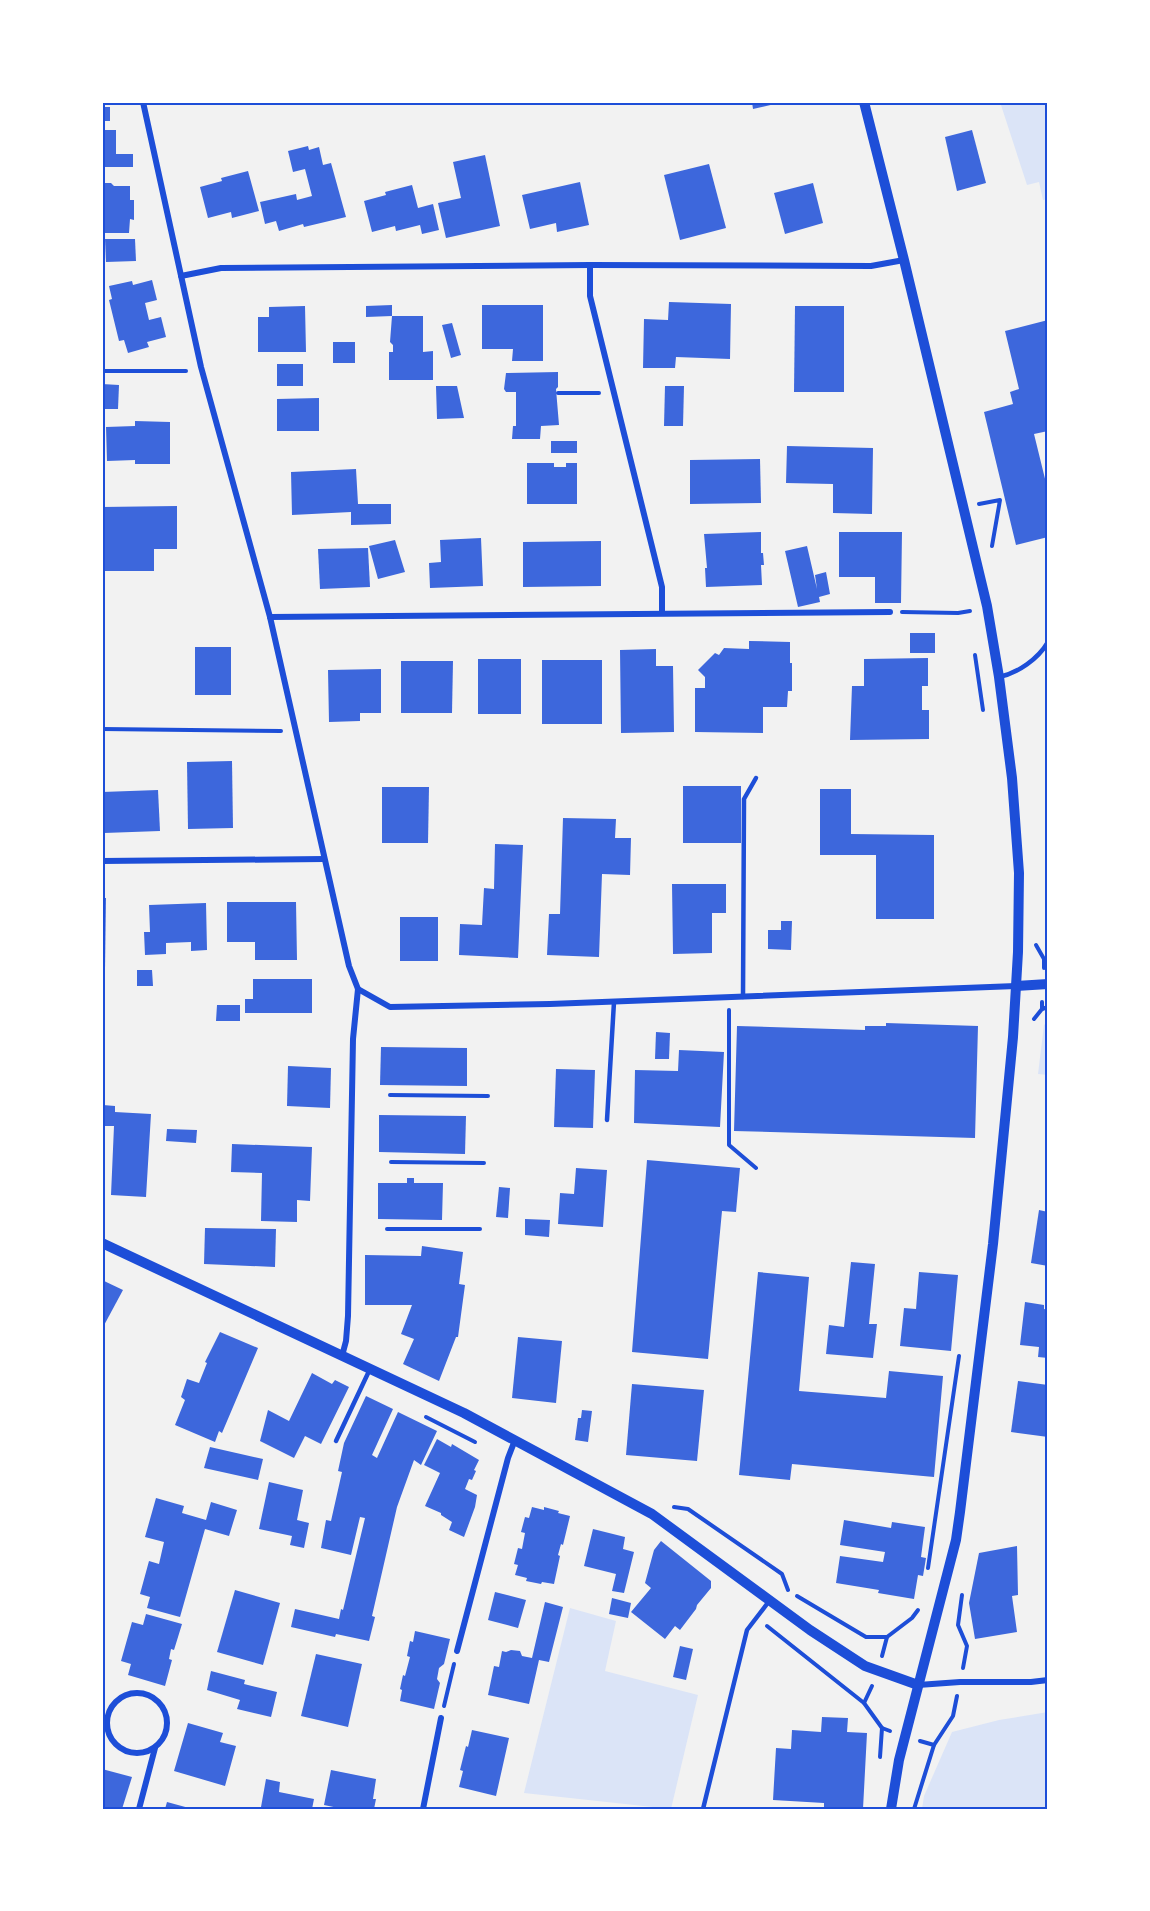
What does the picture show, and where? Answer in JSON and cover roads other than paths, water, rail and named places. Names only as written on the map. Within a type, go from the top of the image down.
[{"type":"street","points":[[143,102],[201,367],[270,616],[349,966],[358,989],[353,1039],[348,1316],[342,1356]]},
{"type":"street","points":[[864,102],[987,606],[999,677],[1014,797],[1019,873],[1012,1048],[993,1244],[960,1512],[956,1540],[899,1760],[891,1809]]},
{"type":"street","points":[[182,276],[221,268],[590,265],[871,266],[904,260]]},
{"type":"street","points":[[590,265],[590,296],[662,587],[662,613]]},
{"type":"street","points":[[270,616],[890,612]]},
{"type":"street","points":[[102,861],[324,859]]},
{"type":"street","points":[[358,989],[390,1007],[730,998],[1045,984]]},
{"type":"street","points":[[102,1243],[515,1439],[652,1514],[865,1666],[918,1685],[1048,1680]]},
{"type":"street","points":[[458,1651],[508,1458],[515,1439]]},
{"type":"street","points":[[131,1693],[151,1696],[165,1711],[167,1721],[162,1740],[155,1748],[137,1754],[118,1748],[107,1731],[105,1711],[122,1696],[131,1693]]},
{"type":"street","points":[[423,1809],[441,1718]]},
{"type":"street","points":[[139,1809],[155,1748]]},
{"type":"lane","points":[[999,677],[1013,674],[1042,652],[1048,642]]},
{"type":"lane","points":[[743,997],[744,799],[756,777]]},
{"type":"lane","points":[[607,1120],[614,1002]]},
{"type":"lane","points":[[336,1441],[370,1369]]},
{"type":"lane","points":[[703,1809],[747,1629],[770,1600]]}]
